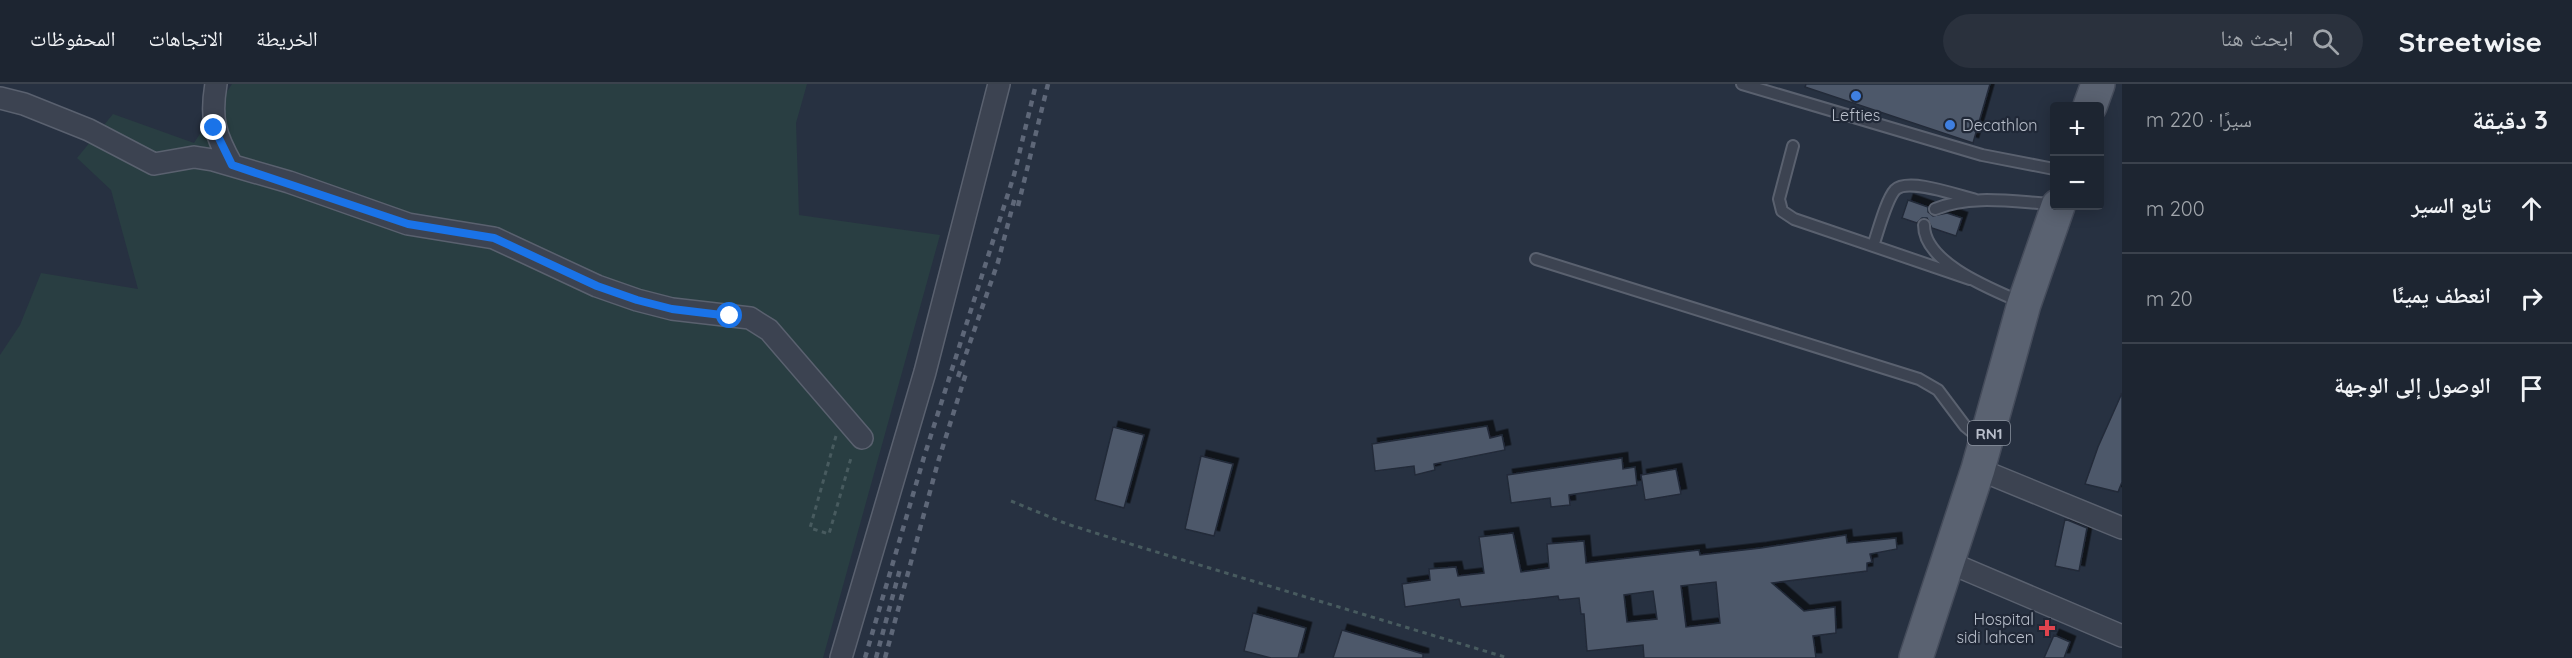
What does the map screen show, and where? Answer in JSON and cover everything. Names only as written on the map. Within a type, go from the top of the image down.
[{"type":"main road","points":[[2091,102],[2098,84]]},
{"type":"main road","name":"RN1","points":[[1916,658],[1983,455],[2024,304],[2054,210]]},
{"type":"street","points":[[216,84],[212,114],[214,128],[232,165]]},
{"type":"street","points":[[841,658],[926,372],[999,84]]},
{"type":"street","points":[[0,98],[24,104],[89,130],[154,164],[194,157],[232,165],[408,224],[494,238],[597,286],[637,300],[672,309],[750,318],[769,330],[862,438]]},
{"type":"street","points":[[1983,455],[2122,528]]},
{"type":"street","points":[[1948,562],[2122,636]]},
{"type":"lane","points":[[1742,84],[1982,155],[2050,168]]},
{"type":"lane","points":[[1793,146],[1779,199],[1782,211],[1794,219],[1970,279],[2024,304]]},
{"type":"lane","points":[[1873,246],[1893,193],[1900,186],[1912,184],[1976,200]]},
{"type":"lane","points":[[1935,209],[1955,202],[1976,200],[2050,205]]},
{"type":"lane","points":[[1924,225],[1925,238],[1932,249],[1970,279]]},
{"type":"lane","points":[[1536,260],[1919,379],[1938,390],[1972,433],[1983,455]]},
{"type":"path","points":[[842,414],[810,528],[829,534],[851,458]]},
{"type":"path","points":[[1011,501],[1067,524],[1508,658]]},
{"type":"green space","points":[[232,84],[807,84],[796,123],[799,215],[940,235],[823,658],[0,658],[0,355],[20,325],[41,273],[138,289],[111,190],[77,158],[113,114],[194,143]]},
{"type":"building","name":"Decathlon","points":[[1806,84],[1990,84],[1973,143],[1805,87]]},
{"type":"building","points":[[1908,200],[1928,207],[1928,212],[1933,216],[1947,213],[1962,218],[1956,236],[1932,228],[1927,218],[1922,218],[1917,223],[1902,218]]},
{"type":"building","points":[[2122,393],[2122,482],[2118,492],[2085,484],[2098,447]]},
{"type":"building","points":[[1487,426],[1490,438],[1502,435],[1505,450],[1434,464],[1435,470],[1415,475],[1414,466],[1375,471],[1372,444]]},
{"type":"building","points":[[1113,427],[1144,435],[1124,508],[1095,500]]},
{"type":"building","points":[[1201,456],[1233,464],[1214,536],[1185,529]]},
{"type":"building","points":[[1622,458],[1623,469],[1635,467],[1637,485],[1569,495],[1570,505],[1551,507],[1550,498],[1511,503],[1507,475]]},
{"type":"building","points":[[1676,469],[1681,494],[1645,500],[1641,475]]},
{"type":"building","points":[[2065,519],[2087,528],[2079,571],[2055,566]]},
{"type":"building","points":[[1513,533],[1521,572],[1549,568],[1547,544],[1584,541],[1586,563],[1699,550],[1700,555],[1846,535],[1847,543],[1896,538],[1897,549],[1870,554],[1872,562],[1867,563],[1867,571],[1772,583],[1804,611],[1835,607],[1836,633],[1813,636],[1816,658],[1644,658],[1643,645],[1587,651],[1584,614],[1581,614],[1579,598],[1559,600],[1558,596],[1461,607],[1459,599],[1405,607],[1402,584],[1430,580],[1429,569],[1456,567],[1458,576],[1484,573],[1479,537]],"holes":[[[1716,582],[1720,623],[1686,627],[1681,586]],[[1653,591],[1657,619],[1627,622],[1624,595]]]},
{"type":"building","points":[[1253,613],[1306,628],[1298,658],[1271,658],[1244,651]]},
{"type":"building","points":[[1342,630],[1423,654],[1423,658],[1333,658]]},
{"type":"building","points":[[2054,635],[2070,642],[2064,658],[2044,658]]},
{"type":"railway","points":[[865,658],[924,457],[1014,175],[1036,84]]},
{"type":"railway","points":[[1018,206],[1048,84]]},
{"type":"railway","points":[[958,377],[998,262],[1015,197]]},
{"type":"railway","points":[[885,658],[938,462],[967,370]]},
{"type":"railway","points":[[876,658],[900,569]]},
{"type":"place","name":"Lefties","points":[[1856,96]]},
{"type":"place","name":"Decathlon","points":[[1950,125]]},
{"type":"place","name":"Hospital sidi lahcen","points":[[2047,628]]},
{"type":"route","points":[[214,128],[232,165],[289,182],[408,224],[494,238],[597,286],[637,300],[706,315],[730,316]]}]
